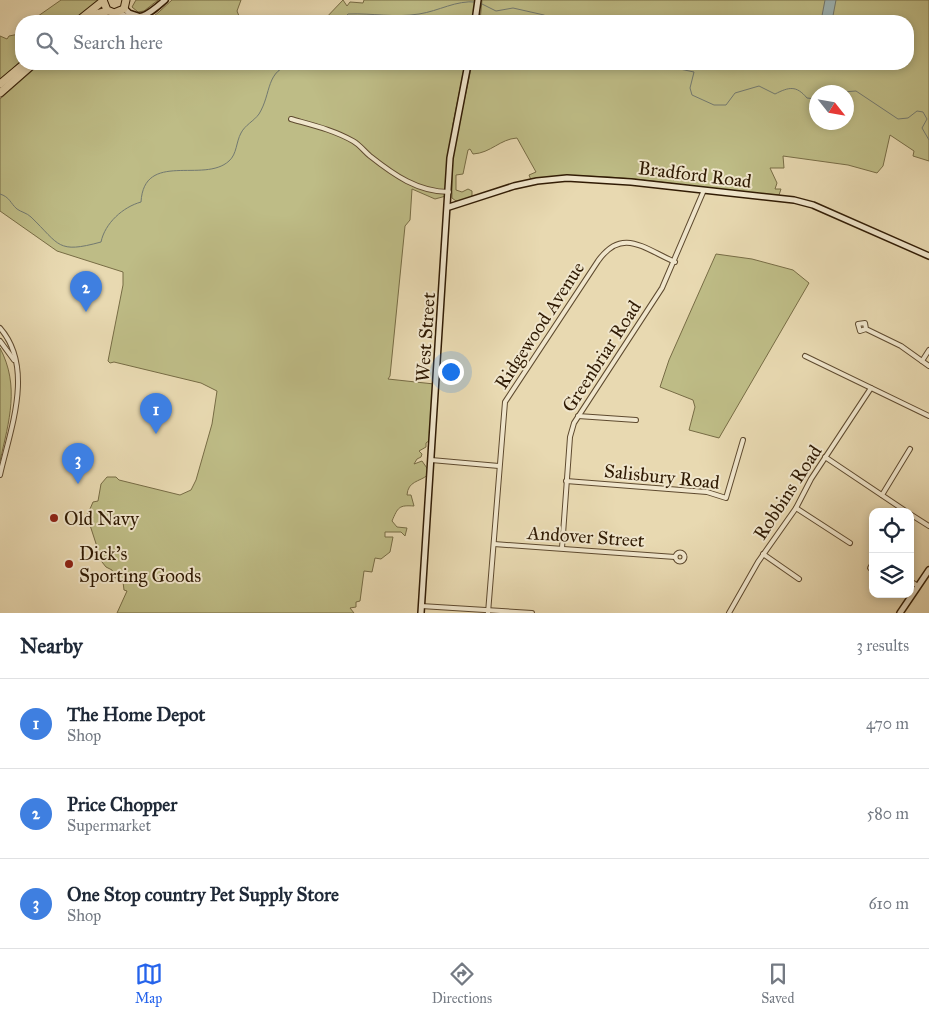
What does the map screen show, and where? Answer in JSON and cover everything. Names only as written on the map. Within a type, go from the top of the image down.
[{"type":"highway","points":[[85,15],[103,0],[108,11]]},
{"type":"highway","points":[[94,15],[108,11],[117,13],[126,3]]},
{"type":"highway","points":[[0,84],[17,70]]},
{"type":"highway","points":[[0,93],[26,70]]},
{"type":"street","points":[[144,15],[164,0]]},
{"type":"street","points":[[126,3],[129,13],[135,15]]},
{"type":"street","points":[[117,13],[123,15]]},
{"type":"street","name":"West Street","points":[[421,613],[452,144],[467,70]]},
{"type":"street","points":[[291,118],[333,131],[354,142],[381,165],[416,186],[433,192],[449,192]]},
{"type":"street","name":"Bradford Road","points":[[449,207],[529,182],[567,178],[631,182],[794,200],[813,205],[929,256]]},
{"type":"street","name":"Greenbriar Road","points":[[562,548],[570,436],[578,416],[656,298],[674,262],[704,190]]},
{"type":"street","name":"Ridgewood Avenue","points":[[488,612],[505,402],[603,254],[615,243],[624,241],[674,262]]},
{"type":"street","points":[[0,328],[13,348],[18,394],[0,475]]},
{"type":"street","points":[[866,329],[901,346],[929,366]]},
{"type":"street","points":[[0,341],[15,362]]},
{"type":"street","points":[[922,361],[929,350]]},
{"type":"street","points":[[805,356],[929,416]]},
{"type":"street","name":"Robbins Road","points":[[729,613],[763,554],[796,508],[825,457],[871,388]]},
{"type":"street","points":[[578,416],[636,420]]},
{"type":"street","name":"Salisbury Road","points":[[566,481],[707,492],[726,498],[743,440]]},
{"type":"street","points":[[882,495],[910,449]]},
{"type":"street","points":[[825,457],[902,508]]},
{"type":"street","points":[[431,460],[499,466]]},
{"type":"street","points":[[796,508],[850,543]]},
{"type":"street","points":[[914,516],[929,526]]},
{"type":"street","name":"Andover Street","points":[[494,544],[675,556]]},
{"type":"street","points":[[763,554],[799,579]]},
{"type":"street","points":[[900,613],[929,570]]},
{"type":"street","points":[[914,584],[918,586]]},
{"type":"street","points":[[421,606],[488,612],[532,613]]},
{"type":"shaded area","points":[[61,0],[101,0],[81,15],[40,15]]},
{"type":"shaded area","points":[[136,0],[158,0],[144,11],[138,12],[132,7]]},
{"type":"shaded area","points":[[172,0],[241,0],[237,11],[239,15],[154,15]]},
{"type":"shaded area","points":[[343,0],[347,6],[350,2],[363,3],[364,0],[476,0],[473,15],[329,15]]},
{"type":"shaded area","points":[[482,0],[929,0],[929,161],[913,156],[914,151],[890,135],[883,166],[877,173],[848,165],[783,156],[784,168],[770,168],[777,183],[775,189],[781,189],[779,195],[609,177],[571,176],[531,180],[529,175],[536,172],[517,138],[505,141],[479,153],[473,154],[470,149],[468,150],[463,174],[456,175],[456,190],[462,192],[468,189],[472,191],[472,198],[456,201],[452,198],[452,157],[471,70],[914,70],[914,15],[481,15]]},
{"type":"shaded area","points":[[15,35],[15,66],[0,80],[0,36],[7,39],[9,36]]},
{"type":"shaded area","points":[[33,70],[464,70],[453,124],[446,196],[435,199],[412,189],[410,220],[405,226],[390,376],[388,379],[434,384],[430,440],[426,443],[426,447],[419,451],[422,454],[421,457],[414,464],[422,461],[429,471],[428,475],[409,487],[407,495],[411,495],[414,506],[400,508],[392,521],[397,527],[407,528],[405,536],[401,532],[385,532],[385,537],[393,537],[390,552],[381,559],[375,558],[372,572],[364,571],[360,601],[356,602],[356,607],[350,608],[354,613],[117,613],[127,591],[124,590],[123,582],[114,577],[112,570],[102,562],[87,516],[93,502],[98,501],[101,484],[107,477],[116,477],[119,480],[180,495],[191,490],[196,480],[212,424],[217,391],[201,383],[108,361],[123,285],[123,272],[57,251],[0,211],[0,99]]},
{"type":"shaded area","points":[[716,254],[752,259],[793,270],[809,283],[719,438],[689,430],[695,407],[693,400],[660,387],[669,360]]},
{"type":"shaded area","points":[[0,348],[10,376],[11,404],[0,461]]},
{"type":"water","points":[[825,0],[836,0],[833,15],[822,15]]},
{"type":"waterway","points":[[410,15],[426,13],[454,4],[476,2]]},
{"type":"waterway","points":[[480,3],[496,11],[513,8],[544,15]]},
{"type":"waterway","points":[[347,15],[392,15]]},
{"type":"waterway","points":[[392,15],[410,15]]},
{"type":"waterway","points":[[0,194],[8,198],[17,209],[29,216],[60,244],[67,247],[76,247],[101,242],[106,228],[111,222],[121,212],[141,202],[145,186],[152,177],[164,172],[205,170],[218,167],[229,161],[234,155],[243,130],[259,114],[270,83],[280,70]]},
{"type":"waterway","points":[[684,70],[694,72],[690,88],[692,95],[714,105],[726,105],[735,93],[759,86],[775,94],[792,88],[809,98]]},
{"type":"waterway","points":[[854,91],[898,119],[908,118],[917,111],[923,112],[927,119],[922,128],[929,140]]},
{"type":"place","name":"Price Chopper","points":[[86,312]]},
{"type":"place","name":"The Home Depot","points":[[156,434]]},
{"type":"place","name":"One Stop country Pet Supply Store","points":[[78,484]]},
{"type":"place","name":"Old Navy","points":[[54,518]]},
{"type":"place","name":"Dick's Sporting Goods","points":[[69,564]]}]
